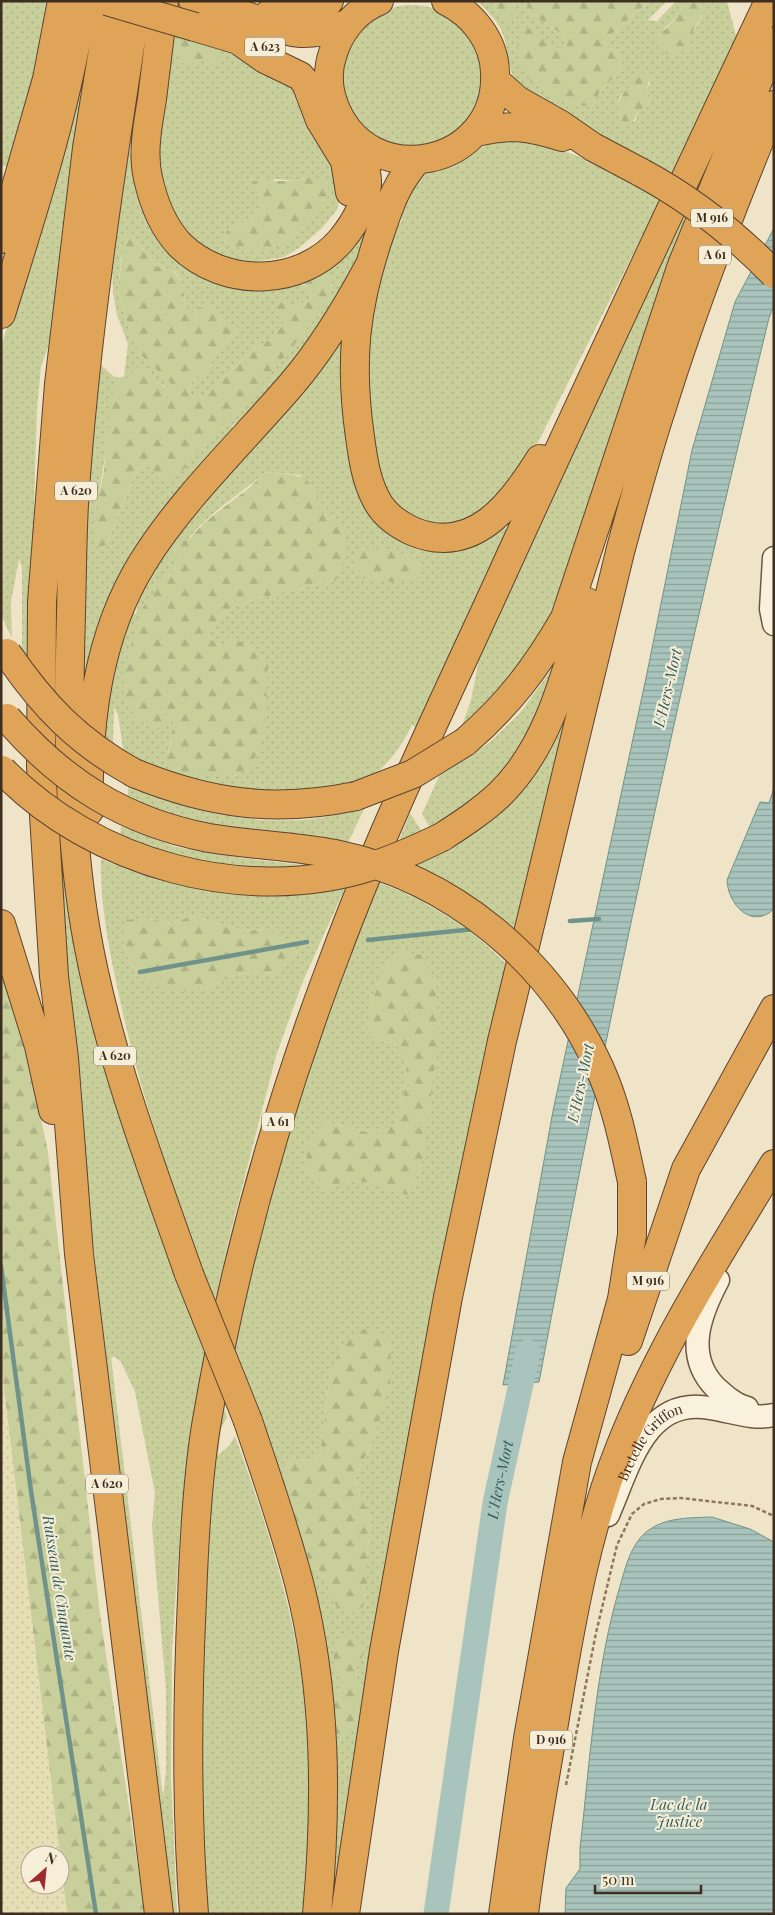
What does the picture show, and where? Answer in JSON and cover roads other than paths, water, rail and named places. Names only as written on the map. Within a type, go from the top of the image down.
[{"type":"highway","points":[[1,239],[25,164],[47,79],[62,1]]},
{"type":"highway","points":[[1,314],[40,190],[63,104],[84,1]]},
{"type":"highway","name":"A 623","points":[[107,1],[235,12],[287,32],[306,34],[323,32],[348,24]]},
{"type":"highway","name":"A 620","points":[[111,1],[87,148],[65,328],[42,602],[41,767],[54,976],[64,1058],[79,1254],[159,1914]]},
{"type":"highway","name":"A 620","points":[[137,1],[117,130],[92,318],[74,505],[69,766],[79,883],[85,927],[97,982],[115,1054],[138,1128],[189,1274],[248,1421],[299,1584],[313,1654],[324,1784],[322,1863],[317,1914]]},
{"type":"highway","points":[[164,1],[146,160],[153,196],[169,230],[180,245],[208,264],[238,275],[251,277],[288,274],[306,268],[336,246],[348,232],[363,205],[367,183],[358,141]]},
{"type":"highway","points":[[235,12],[298,16],[312,12],[329,1]]},
{"type":"highway","points":[[378,1],[360,12],[348,24],[337,41],[332,54],[329,81],[331,98],[346,128],[358,141],[386,156],[417,160],[449,152],[476,132],[489,108],[496,81],[495,66],[485,37],[466,14],[446,1]]},
{"type":"highway","name":"A 61","points":[[194,1914],[188,1805],[186,1705],[194,1553],[206,1430],[252,1209],[282,1107],[335,954],[433,727],[588,385],[769,1]]},
{"type":"highway","name":"A 623","points":[[195,10],[238,40],[296,57],[329,81]]},
{"type":"highway","points":[[238,40],[265,59],[300,76],[306,82],[320,120],[345,162],[350,183],[350,201],[338,225],[336,246]]},
{"type":"highway","points":[[4,648],[46,707],[70,730],[94,748],[134,773],[195,795],[264,806],[326,802],[356,796],[413,774],[434,763],[465,742],[489,721],[518,690],[542,659],[565,618],[682,265],[774,42]]},
{"type":"highway","name":"M 916","points":[[496,81],[517,100],[561,125],[592,147],[642,173],[708,214],[733,234],[774,274]]},
{"type":"highway","name":"A 61","points":[[346,1914],[364,1776],[411,1498],[448,1296],[504,1031],[620,552],[650,446],[697,302],[774,105]]},
{"type":"highway","name":"M 916","points":[[476,132],[501,126],[523,126],[592,147]]},
{"type":"highway","points":[[417,160],[390,199],[368,268],[356,327],[354,372],[357,415],[364,465],[376,499],[391,519],[402,526],[429,536],[444,538],[476,530],[490,522],[502,511],[526,481],[588,385]]},
{"type":"highway","points":[[97,982],[92,908],[88,778],[93,714],[98,680],[109,636],[122,603],[148,555],[174,518],[293,383],[332,332],[368,268]]},
{"type":"highway","points":[[2,769],[17,785],[53,812],[104,843],[156,864],[212,877],[242,880],[298,880],[347,872],[372,867],[442,837],[483,808],[511,782],[526,762],[545,728],[564,679],[614,509],[615,464]]},
{"type":"highway","points":[[4,715],[45,760],[108,803],[132,814],[210,838],[311,850],[366,862],[392,871],[441,894],[492,929],[536,970],[561,1001],[601,1070],[619,1122],[632,1182],[632,1235],[622,1299],[577,1462],[558,1567]]},
{"type":"highway","points":[[1,924],[47,1076],[69,1233],[79,1254]]},
{"type":"highway","name":"M 916","points":[[558,1567],[587,1465],[686,1170],[774,1009]]},
{"type":"highway","points":[[585,1567],[605,1491],[634,1414],[684,1312],[774,1164]]},
{"type":"highway","name":"D 916","points":[[503,1914],[528,1738],[558,1567]]},
{"type":"highway","name":"D 916","points":[[524,1914],[530,1866],[570,1624],[585,1567]]},
{"type":"main road","points":[[774,565],[771,609],[774,624]]},
{"type":"main road","name":"Bretelle Griffon","points":[[729,1238],[724,1269],[704,1307],[698,1329],[700,1364],[709,1380],[724,1396],[740,1406],[773,1415]]},
{"type":"main road","name":"Bretelle Griffon","points":[[585,1567],[635,1452],[647,1431],[660,1418],[678,1408],[694,1405],[755,1417],[773,1415]]},
{"type":"water","points":[[774,228],[774,305],[769,318],[737,450],[676,715],[591,1115],[539,1382],[503,1385],[553,1111],[646,678],[692,450],[735,302]]},
{"type":"water","points":[[774,788],[774,909],[766,915],[750,916],[737,906],[728,889],[727,880],[760,802],[769,803]]},
{"type":"water","name":"Lac de la Justice","points":[[712,1517],[750,1529],[774,1542],[774,1914],[565,1914],[566,1888],[580,1869],[580,1848],[590,1749],[599,1683],[612,1618],[628,1560],[633,1548],[648,1530],[674,1520]]},
{"type":"waterway","points":[[570,921],[599,919]]},
{"type":"waterway","points":[[368,940],[474,929]]},
{"type":"waterway","points":[[140,972],[307,942]]},
{"type":"waterway","name":"Ruisseau de Cinquante","points":[[1,1266],[31,1491],[96,1914]]},
{"type":"waterway","name":"L'Hers-Mort","points":[[436,1914],[495,1503],[528,1352]]}]
